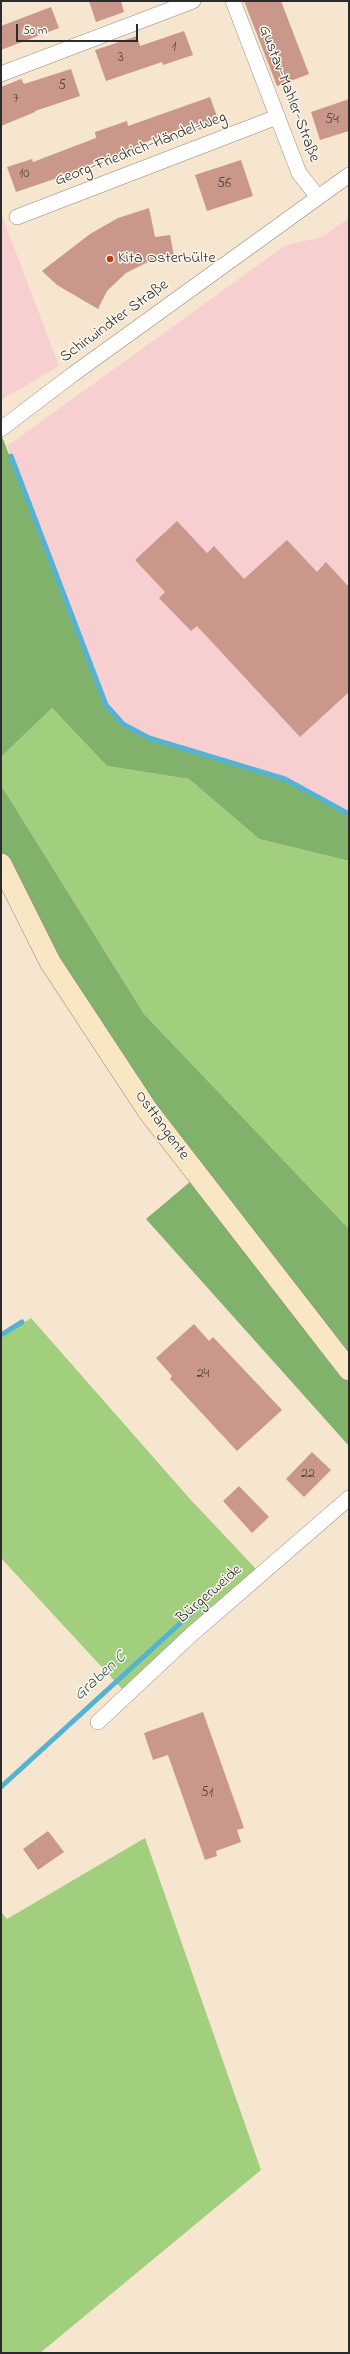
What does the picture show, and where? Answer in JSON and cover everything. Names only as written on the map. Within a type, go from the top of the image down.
[{"type":"main road","name":"Osttangente","points":[[1,864],[50,962],[148,1111],[349,1370]]},
{"type":"street","points":[[1,74],[193,1]]},
{"type":"street","name":"Gustav-Mahler-Straße","points":[[233,1],[299,173],[318,197]]},
{"type":"street","name":"Georg-Friedrich-Händel-Weg","points":[[17,217],[277,117]]},
{"type":"street","name":"Schirwindter Straße","points":[[1,429],[72,375],[349,175]]},
{"type":"street","name":"Bürgerweide","points":[[98,1722],[192,1634],[349,1498]]},
{"type":"shaded area","points":[[1,213],[59,366],[1,400]]},
{"type":"shaded area","points":[[349,218],[349,814],[285,779],[149,738],[123,724],[106,705],[7,446],[286,245],[322,237]]},
{"type":"green space","points":[[1,434],[106,705],[123,724],[149,738],[285,779],[349,814],[349,861],[259,839],[189,779],[107,766],[52,708],[1,757]]},
{"type":"green space","points":[[52,708],[107,766],[189,779],[259,839],[349,861],[349,1229],[144,1014],[1,785],[1,757]]},
{"type":"green space","points":[[1,785],[144,1014],[349,1229],[349,1446],[146,1219],[197,1176],[148,1111],[1,864]]},
{"type":"green space","points":[[31,1318],[190,1499],[256,1569],[123,1690],[1,1558],[1,1338]]},
{"type":"green space","points":[[145,1838],[261,2170],[40,2353],[1,2353],[1,1912],[7,1919]]},
{"type":"building","points":[[89,1],[121,1],[124,12],[96,22]]},
{"type":"building","points":[[244,1],[281,1],[309,74],[277,86]]},
{"type":"building","points":[[51,7],[59,28],[1,50],[1,26]]},
{"type":"building","points":[[184,31],[193,55],[163,65],[162,62],[106,81],[95,50],[137,36],[140,46]]},
{"type":"building","points":[[71,69],[80,96],[35,111],[1,126],[1,87],[21,79],[24,84]]},
{"type":"building","points":[[210,97],[219,122],[199,130],[196,123],[135,146],[136,148],[86,166],[87,168],[16,192],[7,167],[32,159],[33,162],[96,138],[95,132],[127,121],[128,126]]},
{"type":"building","points":[[349,99],[349,131],[320,140],[311,112]]},
{"type":"building","points":[[241,160],[253,196],[207,211],[195,175]]},
{"type":"building","name":"Kita Osterbülte","points":[[149,208],[155,237],[170,235],[174,256],[150,261],[126,273],[107,291],[98,309],[57,285],[42,271],[90,234],[118,218]]},
{"type":"building","points":[[177,521],[207,553],[214,546],[244,579],[287,540],[317,572],[326,562],[349,587],[349,692],[300,737],[197,626],[191,631],[159,598],[165,592],[135,560]]},
{"type":"building","points":[[194,1324],[209,1341],[213,1337],[282,1410],[237,1451],[170,1379],[172,1376],[156,1358]]},
{"type":"building","points":[[312,1452],[331,1470],[304,1497],[286,1479]]},
{"type":"building","points":[[239,1486],[269,1517],[252,1533],[223,1501]]},
{"type":"building","points":[[203,1712],[244,1828],[237,1830],[241,1842],[216,1851],[217,1856],[205,1860],[168,1755],[153,1760],[144,1733]]},
{"type":"building","points":[[48,1831],[64,1852],[38,1870],[23,1849]]},
{"type":"waterway","points":[[11,456],[106,705],[123,724],[149,738],[285,779],[349,814]]},
{"type":"waterway","points":[[1,1335],[22,1322]]},
{"type":"waterway","name":"Graben C","points":[[1,1787],[220,1587]]},
{"type":"place","name":"Kita Osterbülte","points":[[110,259]]}]
